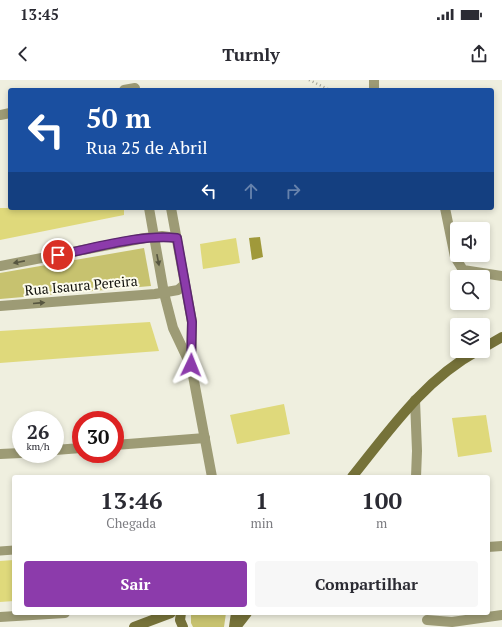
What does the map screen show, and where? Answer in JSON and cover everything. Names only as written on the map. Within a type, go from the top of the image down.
[{"type":"main road","points":[[490,344],[502,337]]},
{"type":"main road","points":[[354,475],[415,400],[441,375],[466,358]]},
{"type":"main road","points":[[134,627],[166,615]]},
{"type":"main road","points":[[181,615],[180,620],[183,627]]},
{"type":"main road","points":[[235,627],[236,615]]},
{"type":"main road","points":[[235,627],[245,615]]},
{"type":"street","points":[[149,210],[153,238],[173,328],[191,365]]},
{"type":"street","points":[[171,210],[192,322],[191,365],[212,475]]},
{"type":"street","points":[[446,210],[455,257],[463,270],[502,276]]},
{"type":"street","name":"Rua Isaura Pereira","points":[[0,266],[153,238],[177,238]]},
{"type":"street","name":"Rua Isaura Pereira","points":[[0,306],[164,292],[178,290],[186,284]]},
{"type":"street","points":[[415,400],[417,451],[416,475]]},
{"type":"street","points":[[124,444],[205,438]]},
{"type":"street","points":[[0,454],[12,453]]},
{"type":"street","points":[[490,547],[502,546]]},
{"type":"street","points":[[0,617],[32,615]]},
{"type":"street","points":[[426,620],[452,622],[502,615]]},
{"type":"lane","points":[[0,551],[12,550]]},
{"type":"path","points":[[309,80],[326,88]]},
{"type":"shaded area","points":[[260,237],[263,257],[252,260],[249,238]]},
{"type":"shaded area","points":[[144,248],[151,286],[0,299],[0,273]]},
{"type":"shaded area","points":[[191,615],[226,615],[224,627],[193,627],[191,623]]},
{"type":"building","points":[[0,208],[8,208],[8,210],[124,210],[124,215],[0,240]]},
{"type":"building","points":[[236,238],[240,263],[203,269],[200,244]]},
{"type":"building","points":[[150,322],[159,351],[0,363],[0,331]]},
{"type":"building","points":[[284,404],[290,434],[237,444],[230,415]]},
{"type":"building","points":[[486,415],[492,452],[458,457],[452,418]]},
{"type":"building","points":[[12,560],[12,601],[0,602],[0,561]]},
{"type":"route","points":[[58,255],[145,238],[162,236],[177,238],[192,322],[191,365]]}]
